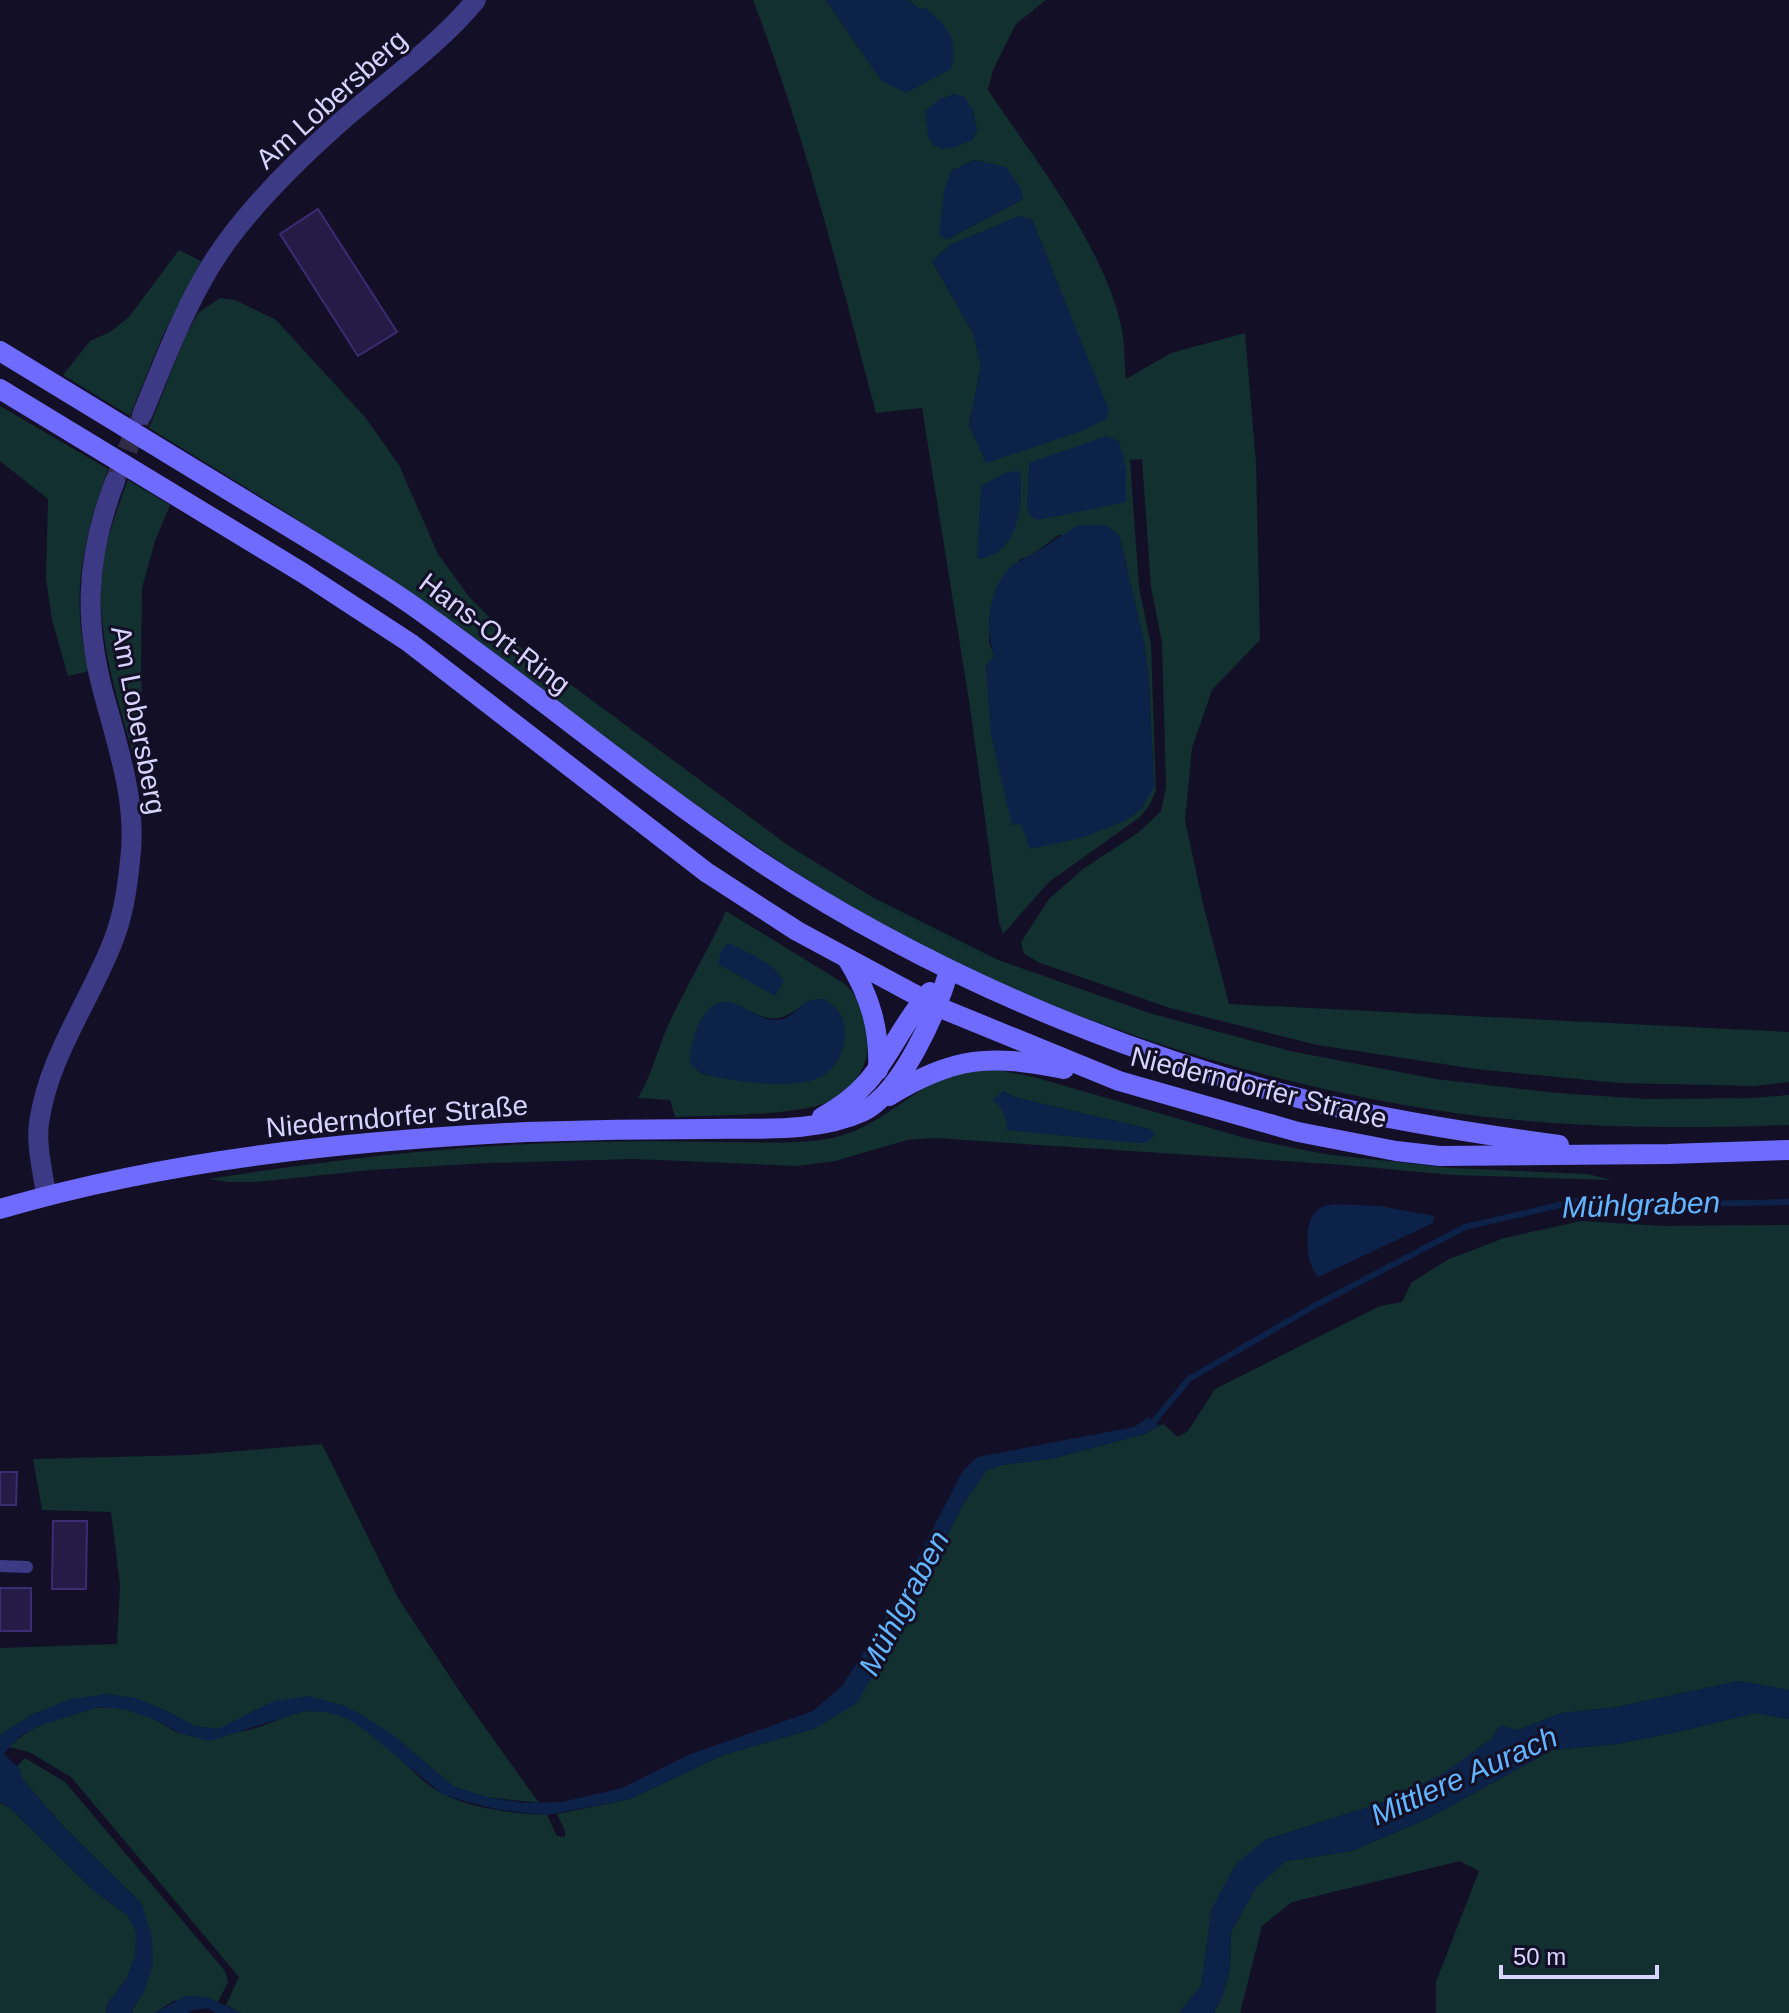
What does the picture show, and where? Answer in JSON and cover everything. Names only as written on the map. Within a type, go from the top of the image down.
[{"type":"main road","name":"Hans-Ort-Ring","points":[[0,351],[408,603],[652,786],[757,859],[949,971]]},
{"type":"main road","points":[[0,389],[303,573],[410,643],[706,872],[797,931],[931,1004]]},
{"type":"main road","points":[[848,960],[862,983],[874,1017],[879,1050],[878,1070]]},
{"type":"main road","name":"Niederndorfer Straße","points":[[0,1209],[46,1195],[233,1158],[405,1140],[527,1132],[804,1125],[838,1121],[874,1106],[896,1080],[949,971],[1018,1002],[1163,1056],[1313,1102],[1487,1135],[1627,1154]]},
{"type":"main road","name":"Niederndorfer Straße","points":[[804,1125],[843,1106],[857,1095],[931,1004]]},
{"type":"main road","name":"Niederndorfer Straße","points":[[931,1004],[1119,1081],[1298,1132],[1396,1151],[1467,1156],[1789,1150]]},
{"type":"main road","points":[[874,1106],[930,1073],[955,1064],[981,1060],[1041,1065],[1119,1081]]},
{"type":"street","name":"Am Lobersberg","points":[[142,415],[205,275],[250,214],[313,148],[455,25],[476,0]]},
{"type":"street","name":"Am Lobersberg","points":[[46,1195],[39,1127],[43,1098],[61,1048],[112,944],[124,907],[131,857],[132,818],[125,771],[106,703],[90,598],[92,560],[101,518],[115,481]]},
{"type":"lane","points":[[0,1566],[27,1567]]},
{"type":"green space","points":[[753,0],[826,0],[882,81],[919,9],[908,0],[1046,0],[1016,24],[993,70],[988,90],[1066,205],[1100,267],[1122,330],[1126,379],[1171,353],[1245,333],[1256,463],[1260,640],[1212,690],[1192,748],[1185,820],[1229,1004],[1789,1032],[1789,1082],[1754,1086],[1619,1083],[1476,1069],[1317,1045],[1170,1008],[1040,963],[1024,954],[1021,942],[1049,899],[1083,869],[1139,832],[1161,811],[1166,787],[1162,643],[1151,587],[1142,459],[1130,460],[1139,587],[1151,645],[1156,791],[1140,817],[1049,882],[1003,934],[922,408],[876,413],[820,205]],"holes":[[[955,94],[973,111],[977,131],[972,140],[933,145],[928,135],[926,111],[940,99]],[[974,160],[984,162],[1023,199],[946,240],[951,171]],[[1020,216],[1032,220],[1108,410],[969,426],[981,365],[973,333],[932,261],[950,245]],[[1059,535],[1119,535],[1144,642],[1154,787],[1012,825],[986,666],[994,656],[989,642],[991,608],[1019,560]]]},
{"type":"green space","points":[[179,250],[201,261],[162,337],[130,416],[63,375],[90,341],[110,332],[129,317]]},
{"type":"green space","points":[[220,298],[235,300],[276,320],[365,417],[399,465],[438,554],[470,598],[520,647],[789,846],[874,898],[998,960],[1149,1013],[1290,1051],[1436,1079],[1557,1093],[1646,1099],[1789,1095],[1789,1125],[1638,1127],[1524,1121],[1409,1106],[1252,1071],[1173,1048],[1019,991],[946,958],[833,896],[747,840],[662,780],[468,633],[305,524],[149,428],[184,339],[198,313]]},
{"type":"green space","points":[[0,406],[108,469],[92,520],[82,569],[80,618],[89,671],[68,676],[52,620],[46,578],[48,499],[0,461]]},
{"type":"green space","points":[[128,480],[170,505],[155,541],[142,588],[144,795],[112,677],[102,617],[104,557]]},
{"type":"green space","points":[[726,911],[845,984],[856,997],[865,1020],[867,1054],[856,1079],[836,1098],[796,1110],[675,1117],[670,1100],[638,1098],[669,1023]],"holes":[[[809,1000],[798,1083],[701,1074],[729,1002],[762,1016],[778,1018]]]},
{"type":"green space","points":[[993,1069],[1034,1077],[1245,1138],[1324,1154],[1451,1168],[1588,1174],[1611,1180],[1452,1175],[934,1138],[907,1140],[835,1161],[797,1166],[635,1159],[371,1170],[256,1182],[209,1179],[349,1159],[490,1146],[821,1140],[857,1130],[945,1077]],"holes":[[[1003,1091],[1014,1097],[1149,1129],[1154,1135],[1007,1130]]]},
{"type":"green space","points":[[1581,1221],[1665,1226],[1789,1225],[1789,1690],[1739,1681],[1617,1707],[1562,1713],[1518,1730],[1500,1726],[1491,1739],[1446,1772],[1390,1800],[1265,1840],[1212,1908],[1201,1986],[1179,2013],[241,2013],[226,2005],[239,1977],[71,1777],[29,1752],[9,1747],[27,1732],[50,1721],[97,1708],[112,1707],[135,1712],[189,1735],[244,1731],[303,1712],[329,1712],[367,1730],[438,1791],[483,1808],[547,1815],[557,1836],[565,1837],[557,1814],[630,1799],[723,1755],[816,1728],[888,1651],[963,1504],[987,1470],[1055,1458],[1144,1434],[1163,1424],[1178,1437],[1188,1431],[1215,1389],[1380,1306],[1402,1302],[1412,1282],[1449,1259],[1504,1238]]},
{"type":"green space","points":[[322,1444],[398,1598],[539,1803],[487,1797],[454,1787],[393,1735],[345,1706],[256,1709],[219,1729],[194,1726],[135,1698],[106,1694],[33,1714],[0,1735],[0,1648],[117,1644],[120,1585],[111,1512],[42,1510],[33,1459],[192,1455]]},
{"type":"green space","points":[[1755,1713],[1789,1719],[1789,2013],[1436,2013],[1436,1982],[1479,1871],[1460,1861],[1292,1902],[1262,1926],[1240,2013],[1214,2013],[1230,1969],[1231,1932],[1255,1888],[1286,1861],[1351,1851],[1427,1819],[1552,1750],[1617,1744]]},
{"type":"green space","points":[[25,1758],[65,1782],[225,1971],[228,1982],[218,2002],[207,1997],[173,2001],[155,2013],[133,2013],[144,1991],[142,1904],[63,1826],[22,1779],[17,1766]]},
{"type":"green space","points":[[0,1803],[9,1807],[93,1890],[127,1915],[137,1933],[135,1956],[127,1978],[107,2004],[106,2013],[0,2013]]},
{"type":"water","points":[[826,0],[908,0],[919,9],[925,8],[950,34],[954,50],[951,69],[906,93],[882,81]]},
{"type":"water","points":[[955,94],[965,97],[973,111],[977,131],[972,140],[943,149],[933,145],[928,135],[925,111],[940,99]]},
{"type":"water","points":[[974,160],[1006,167],[1021,189],[1023,199],[946,240],[939,234],[944,191],[951,171]]},
{"type":"water","points":[[1020,216],[1032,220],[1109,410],[1106,419],[1084,430],[986,463],[969,426],[981,365],[973,333],[932,261],[950,245]]},
{"type":"water","points":[[1107,436],[1119,441],[1126,469],[1126,502],[1038,520],[1031,517],[1027,508],[1029,463]]},
{"type":"water","points":[[1018,471],[1021,475],[1019,515],[1010,539],[991,555],[977,559],[981,486],[1005,473]]},
{"type":"water","points":[[1080,525],[1105,525],[1119,535],[1144,642],[1154,787],[1141,809],[1127,820],[1081,838],[1030,849],[1021,824],[1012,825],[991,735],[986,666],[994,656],[990,613],[995,591],[1009,569]]},
{"type":"water","points":[[728,943],[759,958],[779,974],[784,981],[775,996],[718,964],[721,951]]},
{"type":"water","points":[[825,999],[839,1012],[845,1031],[844,1041],[838,1060],[816,1079],[792,1084],[745,1082],[703,1073],[690,1064],[699,1024],[704,1015],[719,1003],[729,1002],[764,1018],[780,1020],[809,1001]]},
{"type":"water","points":[[1003,1091],[1014,1097],[1149,1129],[1155,1135],[1146,1143],[1136,1143],[1007,1130],[1004,1113],[993,1100]]},
{"type":"water","points":[[1334,1205],[1380,1206],[1434,1216],[1433,1223],[1318,1277],[1310,1262],[1307,1240],[1315,1212]]},
{"type":"water","points":[[1149,1417],[1159,1426],[1144,1434],[1055,1458],[987,1470],[963,1504],[913,1606],[857,1703],[816,1728],[723,1755],[630,1799],[547,1815],[501,1810],[467,1802],[442,1794],[366,1731],[346,1718],[326,1712],[304,1711],[210,1741],[182,1734],[156,1720],[123,1709],[99,1707],[41,1725],[20,1736],[4,1754],[20,1769],[22,1779],[63,1826],[142,1904],[152,1938],[153,1965],[144,1991],[132,2009],[133,2013],[106,2013],[107,2004],[127,1978],[135,1956],[136,1933],[127,1915],[93,1890],[9,1807],[0,1802],[0,1735],[33,1714],[71,1699],[106,1694],[135,1698],[194,1726],[218,1729],[274,1701],[309,1696],[345,1706],[365,1717],[393,1735],[454,1787],[487,1797],[525,1803],[562,1802],[622,1788],[688,1755],[813,1711],[842,1686],[893,1606],[962,1472],[977,1457],[1134,1427]]},
{"type":"water","name":"Mittlere Aurach","points":[[1739,1681],[1789,1690],[1789,1719],[1755,1713],[1617,1744],[1552,1750],[1427,1819],[1351,1851],[1286,1861],[1255,1889],[1231,1932],[1230,1968],[1214,2013],[1179,2013],[1201,1986],[1212,1908],[1236,1864],[1265,1840],[1390,1800],[1446,1772],[1491,1739],[1500,1726],[1518,1730],[1562,1713],[1617,1707]]},
{"type":"water","points":[[185,1996],[207,1997],[241,2013],[215,2013],[208,2008],[188,2013],[155,2013]]},
{"type":"building","points":[[318,209],[397,332],[358,356],[280,234]]},
{"type":"building","points":[[0,1472],[17,1472],[16,1505],[0,1505]]},
{"type":"building","points":[[53,1521],[87,1521],[86,1589],[52,1589]]},
{"type":"building","points":[[0,1588],[31,1588],[31,1631],[0,1631]]},
{"type":"waterway","name":"Mühlgraben","points":[[1150,1426],[1189,1379],[1314,1306],[1465,1227],[1577,1201],[1620,1201],[1648,1205],[1789,1202]]},
{"type":"tunnel","points":[[116,478],[140,419]]}]
